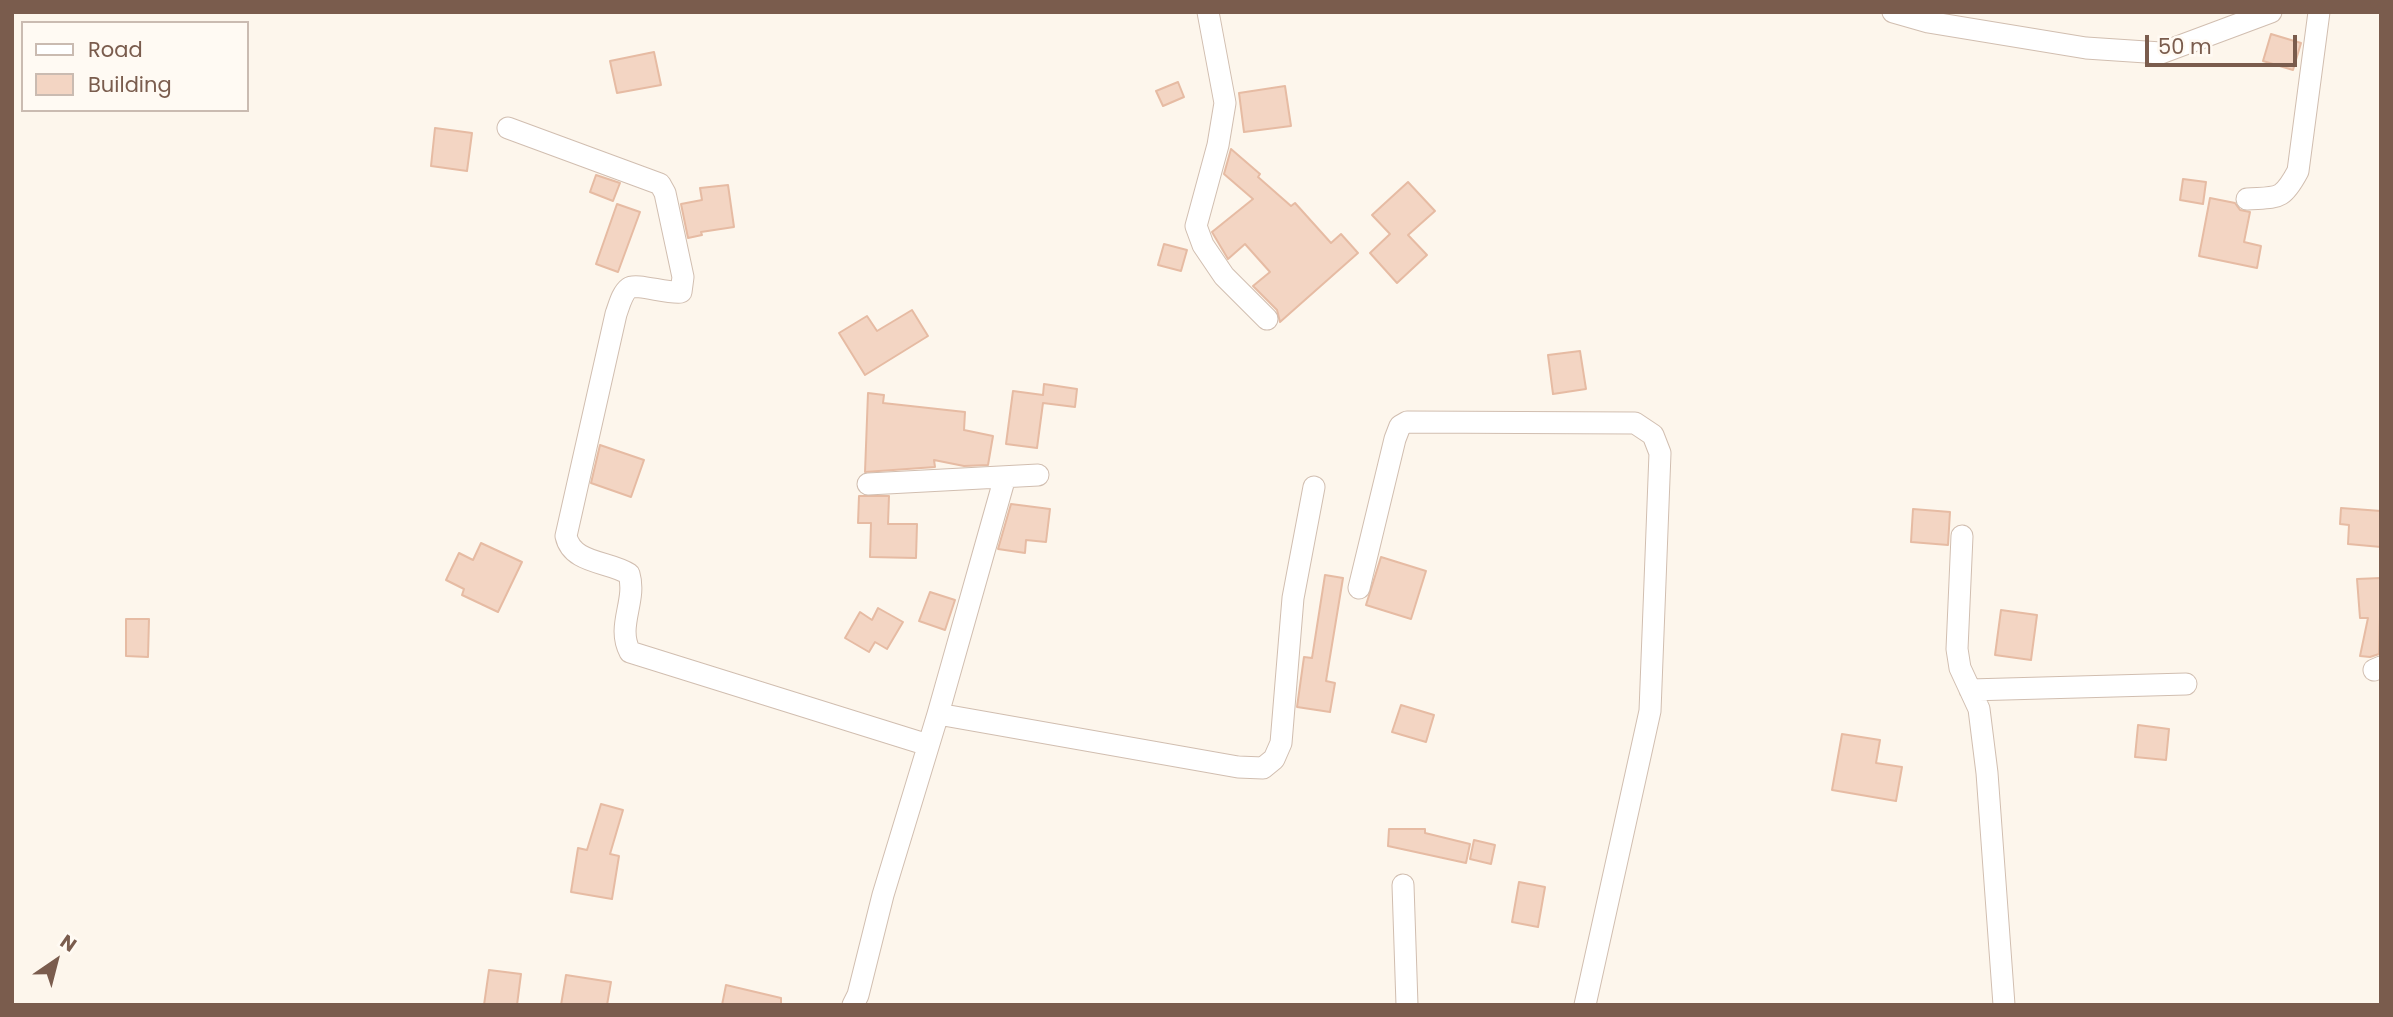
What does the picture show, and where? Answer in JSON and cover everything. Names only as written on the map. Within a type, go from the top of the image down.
[{"type":"street","points":[[1208,12],[1225,103],[1219,145],[1196,226],[1203,244],[1224,276],[1267,319]]},
{"type":"street","points":[[1893,12],[1928,22],[2086,48],[2161,53],[2271,12]]},
{"type":"street","points":[[2247,200],[2279,197],[2289,188],[2298,172],[2319,12]]},
{"type":"street","points":[[508,128],[660,184],[666,193],[683,277],[681,292],[664,292],[635,286],[629,288],[622,297],[566,536],[572,550],[580,556],[629,574],[632,585],[624,629],[625,643],[630,652],[928,745]]},
{"type":"street","points":[[1359,588],[1395,439],[1400,426],[1407,422],[1635,423],[1653,435],[1660,453],[1650,711],[1585,1005]]},
{"type":"street","points":[[867,484],[1038,475]]},
{"type":"street","points":[[853,1005],[1005,477]]},
{"type":"street","points":[[938,714],[1238,767],[1263,768],[1274,759],[1281,743],[1293,598],[1314,487]]},
{"type":"street","points":[[1962,536],[1956,649],[1960,668],[1979,709],[1987,773],[2004,1005]]},
{"type":"street","points":[[1970,690],[2186,684]]},
{"type":"street","points":[[1403,885],[1407,1005]]},
{"type":"building","points":[[2271,34],[2301,43],[2293,70],[2263,61]]},
{"type":"building","points":[[654,52],[661,85],[617,93],[610,61]]},
{"type":"building","points":[[1178,82],[1184,97],[1163,106],[1156,91]]},
{"type":"building","points":[[1285,86],[1291,126],[1244,132],[1239,93]]},
{"type":"building","points":[[435,128],[472,133],[467,171],[431,166]]},
{"type":"building","points":[[1231,149],[1291,206],[1295,203],[1331,243],[1341,234],[1358,253],[1280,322],[1277,310],[1253,286],[1270,272],[1245,244],[1228,259],[1212,232],[1253,199],[1224,174]]},
{"type":"building","points":[[596,175],[620,183],[613,201],[590,192]]},
{"type":"building","points":[[2183,179],[2206,182],[2203,204],[2180,200]]},
{"type":"building","points":[[1408,182],[1435,211],[1408,235],[1427,255],[1397,283],[1370,253],[1390,234],[1372,215]]},
{"type":"building","points":[[728,185],[734,227],[701,232],[702,235],[688,238],[681,204],[702,200],[700,188]]},
{"type":"building","points":[[2210,198],[2235,203],[2240,210],[2250,212],[2244,242],[2261,246],[2257,268],[2199,256]]},
{"type":"building","points":[[617,204],[640,212],[618,272],[596,264]]},
{"type":"building","points":[[1164,244],[1187,250],[1181,271],[1158,265]]},
{"type":"building","points":[[912,310],[928,336],[865,375],[839,333],[867,316],[877,331]]},
{"type":"building","points":[[1580,351],[1586,389],[1553,394],[1548,355]]},
{"type":"building","points":[[1044,384],[1077,389],[1075,407],[1043,403],[1037,448],[1006,444],[1013,391],[1043,395]]},
{"type":"building","points":[[868,393],[884,395],[883,403],[965,412],[964,430],[993,436],[988,465],[964,466],[934,460],[935,467],[865,472]]},
{"type":"building","points":[[600,445],[644,460],[631,497],[591,483]]},
{"type":"building","points":[[859,496],[889,496],[888,524],[917,524],[916,558],[870,557],[871,523],[858,523]]},
{"type":"building","points":[[1011,504],[1050,509],[1046,542],[1026,540],[1025,553],[998,549]]},
{"type":"building","points":[[2341,508],[2381,511],[2381,547],[2348,544],[2349,525],[2340,524]]},
{"type":"building","points":[[1913,509],[1950,512],[1948,545],[1911,542]]},
{"type":"building","points":[[481,543],[522,562],[498,612],[462,595],[464,589],[446,580],[459,553],[473,560]]},
{"type":"building","points":[[1381,557],[1426,571],[1411,619],[1366,605]]},
{"type":"building","points":[[1325,575],[1343,578],[1326,681],[1335,683],[1330,712],[1297,707],[1304,657],[1312,658]]},
{"type":"building","points":[[2381,578],[2379,654],[2360,656],[2368,618],[2360,618],[2357,579]]},
{"type":"building","points":[[930,592],[955,600],[945,630],[919,621]]},
{"type":"building","points":[[878,608],[903,622],[887,649],[875,642],[869,652],[845,638],[860,612],[872,620]]},
{"type":"building","points":[[2001,610],[2037,615],[2031,660],[1995,655]]},
{"type":"building","points":[[126,619],[149,619],[148,657],[126,656]]},
{"type":"building","points":[[1401,705],[1434,715],[1426,742],[1392,732]]},
{"type":"building","points":[[2138,725],[2169,729],[2166,760],[2135,757]]},
{"type":"building","points":[[1842,734],[1880,740],[1876,763],[1902,767],[1896,801],[1832,790]]},
{"type":"building","points":[[601,804],[623,810],[610,854],[619,856],[612,899],[571,892],[578,848],[587,850]]},
{"type":"building","points":[[1389,829],[1425,829],[1425,833],[1470,844],[1466,863],[1388,846]]},
{"type":"building","points":[[1474,840],[1495,845],[1491,864],[1470,859]]},
{"type":"building","points":[[1519,882],[1545,887],[1538,927],[1512,922]]},
{"type":"building","points":[[489,970],[521,974],[517,1005],[484,1005]]},
{"type":"building","points":[[566,975],[611,982],[607,1005],[561,1005]]},
{"type":"building","points":[[726,985],[781,998],[781,1005],[722,1005]]}]
